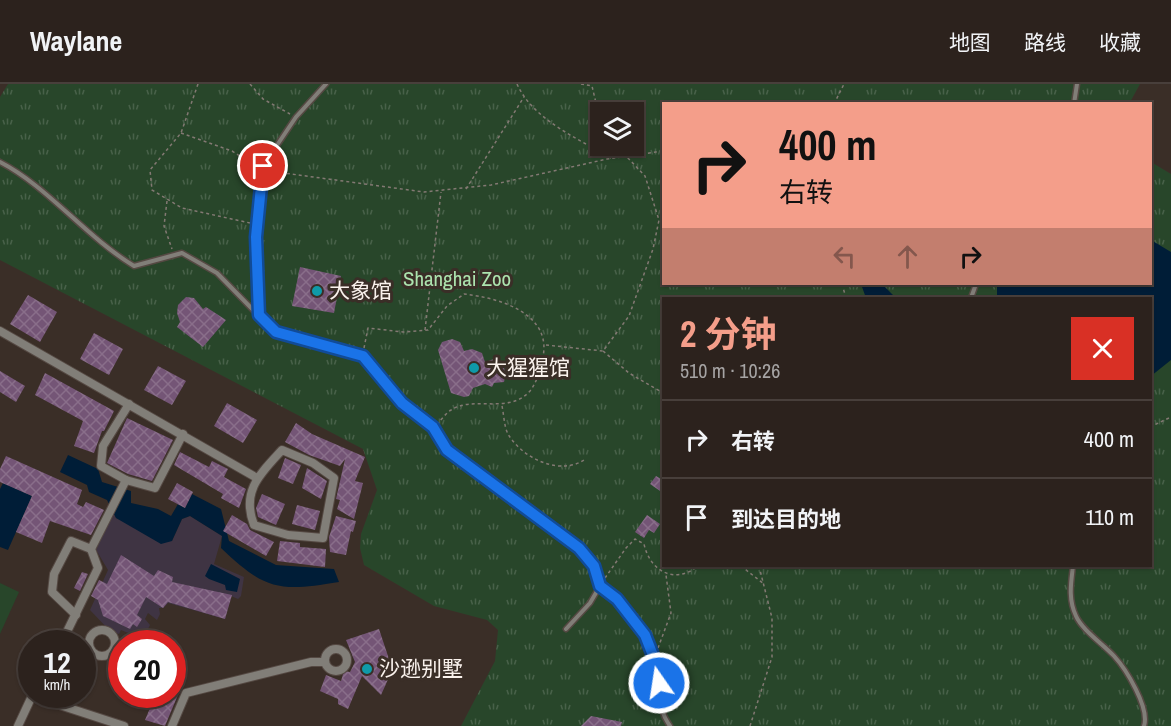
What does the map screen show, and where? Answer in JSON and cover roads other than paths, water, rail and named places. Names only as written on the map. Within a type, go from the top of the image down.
[{"type":"street","points":[[0,331],[257,478]]},
{"type":"street","points":[[129,404],[103,446],[101,466],[126,480],[155,488],[183,434]]},
{"type":"street","points":[[282,450],[313,463],[334,478],[323,538],[288,535],[254,525],[247,508],[257,478],[282,450]]},
{"type":"street","points":[[68,630],[98,568],[91,549],[126,480]]},
{"type":"street","points":[[76,615],[52,592],[54,574],[71,541],[91,549]]},
{"type":"street","points":[[172,726],[186,693],[311,662],[325,662]]},
{"type":"street","points":[[18,726],[26,708]]},
{"type":"street","points":[[71,708],[124,726]]},
{"type":"lane","points":[[259,315],[257,224],[263,166],[296,117],[326,84]]},
{"type":"lane","points":[[1074,102],[1077,84]]},
{"type":"lane","points":[[0,162],[39,191],[101,245],[134,266],[182,253],[203,263],[241,295],[276,332],[363,356],[402,403],[433,427],[447,450],[579,548],[594,566],[600,586],[635,620],[654,658],[661,713],[670,726]]},
{"type":"lane","points":[[1073,567],[1070,596],[1076,617],[1116,659],[1141,700],[1146,720],[1144,726]]},
{"type":"lane","points":[[566,629],[590,603],[600,586]]},
{"type":"water","points":[[1152,241],[1171,252],[1171,360],[1152,375],[1152,297],[997,297],[997,285],[1152,285]]},
{"type":"water","points":[[861,285],[885,285],[895,297],[866,297]]},
{"type":"water","points":[[68,455],[98,469],[102,482],[131,491],[131,503],[158,509],[171,516],[178,504],[185,508],[192,494],[221,509],[229,541],[276,565],[334,569],[339,582],[287,587],[262,580],[236,562],[221,548],[222,536],[190,516],[182,519],[172,541],[161,544],[116,518],[107,500],[89,492],[87,485],[60,472]]},
{"type":"water","points":[[3,483],[32,496],[8,550],[0,547],[0,489]]},
{"type":"water","points":[[211,564],[240,579],[237,592],[226,590],[225,585],[205,576]]},
{"type":"place","name":"大象馆","points":[[317,291]]},
{"type":"place","name":"大猩猩馆","points":[[474,368]]},
{"type":"place","name":"沙逊别墅","points":[[367,669]]},
{"type":"park label","name":"Shanghai Zoo","points":[[457,279]]}]
